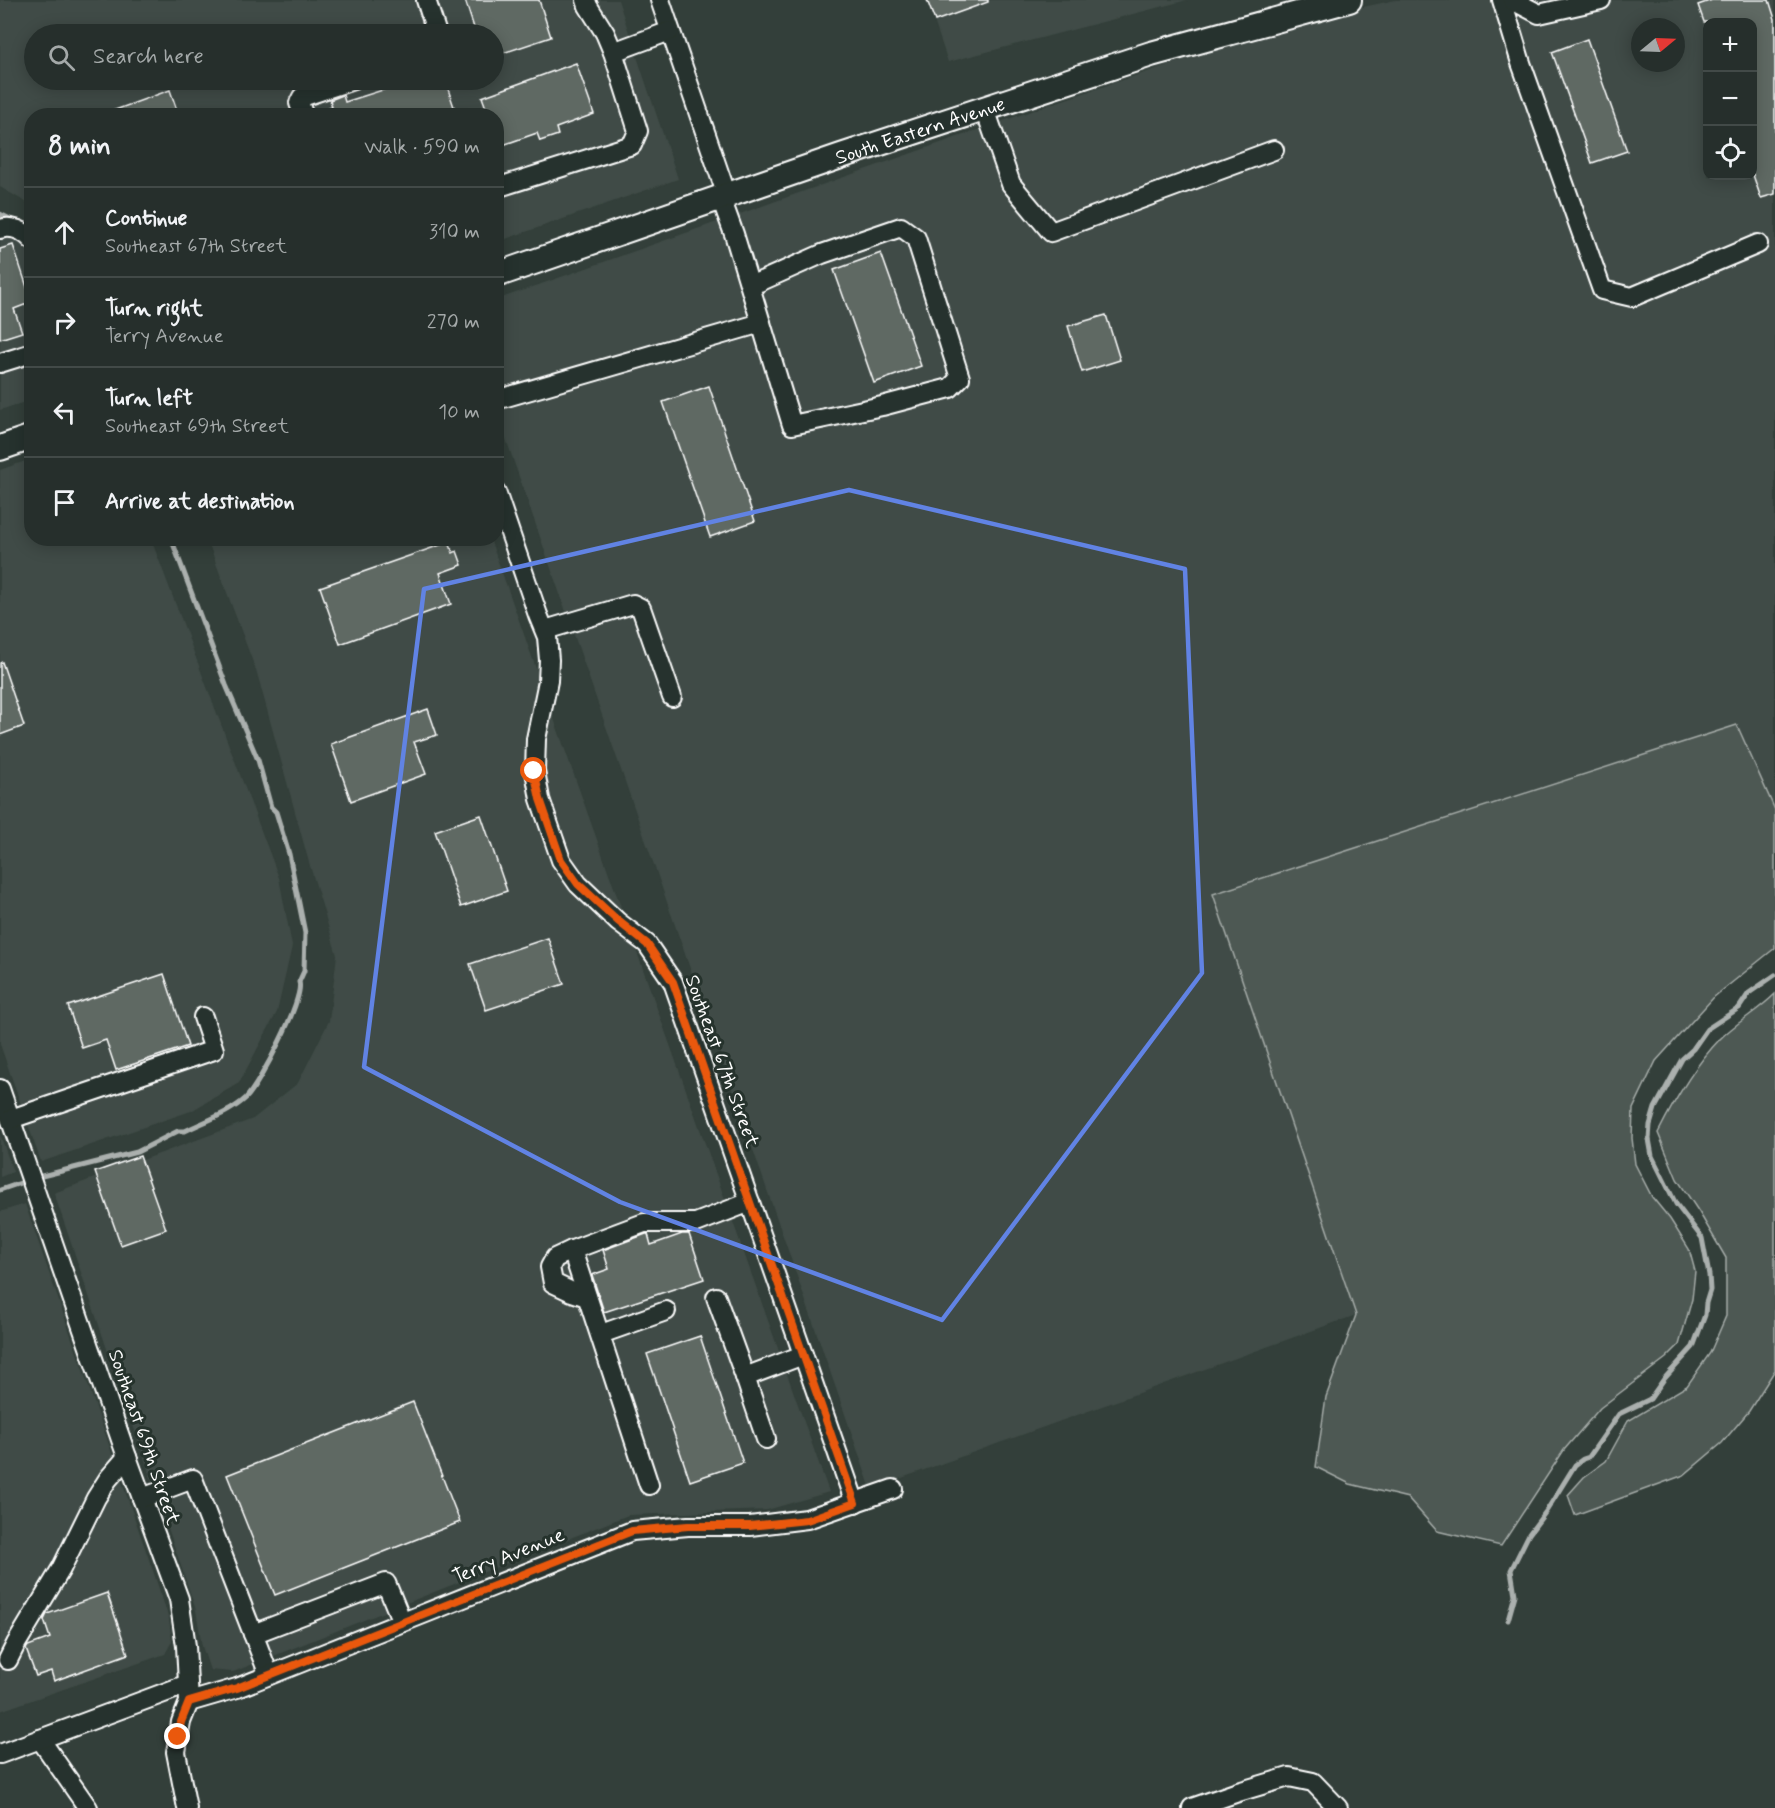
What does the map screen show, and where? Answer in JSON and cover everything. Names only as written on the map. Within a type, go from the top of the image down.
[{"type":"main road","name":"South Eastern Avenue","points":[[504,272],[985,108],[1151,54],[1343,1]]},
{"type":"main road","points":[[0,448],[24,440]]},
{"type":"street","points":[[426,0],[434,24]]},
{"type":"street","points":[[504,185],[632,145],[638,131],[613,52],[586,0]]},
{"type":"street","points":[[660,0],[724,197],[750,286],[761,323],[792,425],[882,406],[950,388],[960,378],[916,238],[901,227],[822,254],[750,286]]},
{"type":"street","points":[[1502,0],[1521,63],[1602,290],[1632,297],[1758,244]]},
{"type":"street","points":[[1512,0],[1539,14],[1601,0]]},
{"type":"street","points":[[613,52],[670,31]]},
{"type":"street","points":[[301,108],[299,103],[302,97],[323,90]]},
{"type":"street","points":[[985,108],[1011,184],[1052,232],[1274,150]]},
{"type":"street","points":[[0,229],[7,227],[24,233]]},
{"type":"street","points":[[504,398],[761,323]]},
{"type":"street","points":[[0,363],[24,356]]},
{"type":"street","name":"Southeast 67th Street","points":[[504,514],[547,637],[548,681],[536,739],[534,771],[540,799],[561,860],[578,884],[647,944],[673,982],[855,1503]]},
{"type":"street","points":[[544,630],[633,604],[641,608],[672,697]]},
{"type":"street","points":[[8,1129],[214,1050],[203,1017]]},
{"type":"street","name":"Southeast 69th Street","points":[[0,1089],[8,1129],[179,1599],[186,1646],[189,1702],[181,1722],[176,1752],[187,1808]]},
{"type":"street","points":[[587,1297],[554,1283],[550,1267],[555,1258],[644,1223],[696,1223],[750,1202]]},
{"type":"street","points":[[572,1251],[649,1485]]},
{"type":"street","points":[[716,1297],[766,1439]]},
{"type":"street","points":[[601,1334],[666,1311]]},
{"type":"street","points":[[745,1377],[803,1355]]},
{"type":"street","points":[[9,1660],[16,1644],[61,1569],[102,1489],[127,1457]]},
{"type":"street","points":[[141,1498],[193,1479],[269,1675]]},
{"type":"street","name":"Terry Avenue","points":[[189,1702],[237,1688],[632,1531],[688,1526],[750,1526],[807,1520],[893,1489]]},
{"type":"street","points":[[253,1634],[386,1583],[402,1622]]},
{"type":"street","points":[[0,1754],[188,1684]]},
{"type":"street","points":[[40,1739],[88,1808]]},
{"type":"street","points":[[1192,1808],[1289,1777],[1313,1782],[1338,1808]]},
{"type":"highlighted area","points":[[849,490],[1185,569],[1202,973],[942,1320],[620,1202],[364,1067],[424,589]]},
{"type":"shaded area","points":[[0,0],[618,0],[678,179],[504,240],[504,108],[24,108],[24,201],[0,187]]},
{"type":"shaded area","points":[[927,0],[1187,0],[948,62]]},
{"type":"shaded area","points":[[1396,0],[1775,0],[1775,810],[1737,725],[1213,894],[1356,1315],[871,1489],[504,433],[504,297],[1054,103],[1302,20]]},
{"type":"shaded area","points":[[0,230],[24,242],[24,402],[0,410]]},
{"type":"shaded area","points":[[24,461],[24,546],[154,546],[279,878],[292,946],[277,1012],[239,1083],[191,1111],[41,1162],[0,1044],[0,470]]},
{"type":"shaded area","points":[[210,546],[492,546],[829,1492],[767,1510],[628,1515],[233,1672],[210,1670],[202,1646],[196,1610],[54,1193],[253,1119],[298,1083],[329,1021],[337,955],[257,673]]},
{"type":"shaded area","points":[[1737,725],[1775,810],[1775,948],[1714,997],[1656,1061],[1633,1109],[1632,1138],[1635,1164],[1652,1197],[1670,1219],[1689,1249],[1695,1271],[1692,1299],[1679,1345],[1666,1358],[1600,1408],[1564,1450],[1501,1546],[1437,1531],[1408,1498],[1350,1484],[1316,1467],[1326,1397],[1356,1315],[1213,894]]},
{"type":"shaded area","points":[[1775,994],[1775,1370],[1749,1411],[1722,1443],[1684,1475],[1575,1515],[1568,1495],[1584,1477],[1606,1461],[1628,1421],[1687,1386],[1710,1353],[1726,1316],[1726,1258],[1677,1179],[1658,1133],[1686,1083],[1711,1049]]},
{"type":"shaded area","points":[[0,1134],[13,1172],[0,1177]]},
{"type":"shaded area","points":[[25,1204],[153,1571],[169,1619],[172,1641],[165,1654],[0,1711],[0,1212]]},
{"type":"building","points":[[465,0],[539,0],[551,37],[504,53],[504,24],[473,24]]},
{"type":"building","points":[[927,0],[988,0],[988,2],[935,21]]},
{"type":"building","points":[[1712,0],[1769,0],[1775,19],[1775,194],[1761,198],[1755,180],[1757,180],[1757,18],[1703,19],[1698,5]]},
{"type":"building","points":[[1587,39],[1627,151],[1592,163],[1552,52]]},
{"type":"building","points":[[576,63],[594,114],[556,128],[558,135],[540,141],[537,133],[504,145],[504,108],[486,108],[482,97]]},
{"type":"building","points":[[170,90],[176,108],[120,108]]},
{"type":"building","points":[[383,90],[448,90],[454,108],[329,108],[332,107],[330,100],[343,95],[345,102]]},
{"type":"building","points":[[13,245],[24,278],[24,305],[14,309],[22,332],[0,339],[0,249]]},
{"type":"building","points":[[881,253],[921,366],[874,383],[834,270]]},
{"type":"building","points":[[1106,315],[1120,360],[1082,372],[1068,326]]},
{"type":"building","points":[[709,386],[755,521],[710,537],[663,402]]},
{"type":"building","points":[[438,546],[450,546],[453,553],[457,551],[462,565],[440,573],[451,604],[340,644],[320,587]]},
{"type":"building","points":[[2,662],[24,726],[0,735],[0,663]]},
{"type":"building","points":[[428,709],[437,735],[414,742],[426,774],[351,801],[331,744]]},
{"type":"building","points":[[481,815],[507,891],[461,907],[435,831]]},
{"type":"building","points":[[548,938],[564,984],[486,1010],[470,964]]},
{"type":"building","points":[[164,974],[188,1046],[116,1070],[106,1040],[82,1048],[68,1006]]},
{"type":"building","points":[[140,1156],[166,1229],[121,1245],[95,1172]]},
{"type":"building","points":[[648,1234],[651,1245],[682,1234],[689,1234],[704,1279],[604,1312],[592,1275],[609,1269],[603,1250]]},
{"type":"building","points":[[700,1336],[743,1463],[690,1481],[647,1354]]},
{"type":"building","points":[[413,1402],[460,1522],[275,1595],[227,1475]]},
{"type":"building","points":[[107,1593],[128,1654],[54,1681],[51,1671],[36,1676],[26,1649],[28,1646],[50,1638],[44,1620],[47,1614]]},
{"type":"waterway","points":[[0,214],[14,221]]},
{"type":"waterway","points":[[0,1190],[38,1177],[137,1152],[178,1131],[185,1131],[233,1108],[246,1098],[261,1077],[280,1041],[299,991],[299,982],[304,971],[305,933],[289,854],[276,812],[271,807],[258,760],[226,685],[174,546]]},
{"type":"waterway","points":[[1508,1620],[1515,1595],[1511,1570],[1529,1534],[1575,1465],[1589,1457],[1619,1414],[1650,1399],[1664,1379],[1693,1347],[1705,1315],[1710,1290],[1702,1238],[1676,1204],[1652,1156],[1649,1139],[1650,1125],[1655,1108],[1682,1059],[1693,1049],[1707,1029],[1739,1008],[1749,993],[1775,975]]},
{"type":"route","points":[[178,1737],[189,1702],[237,1688],[632,1531],[688,1526],[750,1526],[807,1520],[855,1503],[673,982],[647,944],[578,884],[561,860],[540,799],[534,771]]}]
